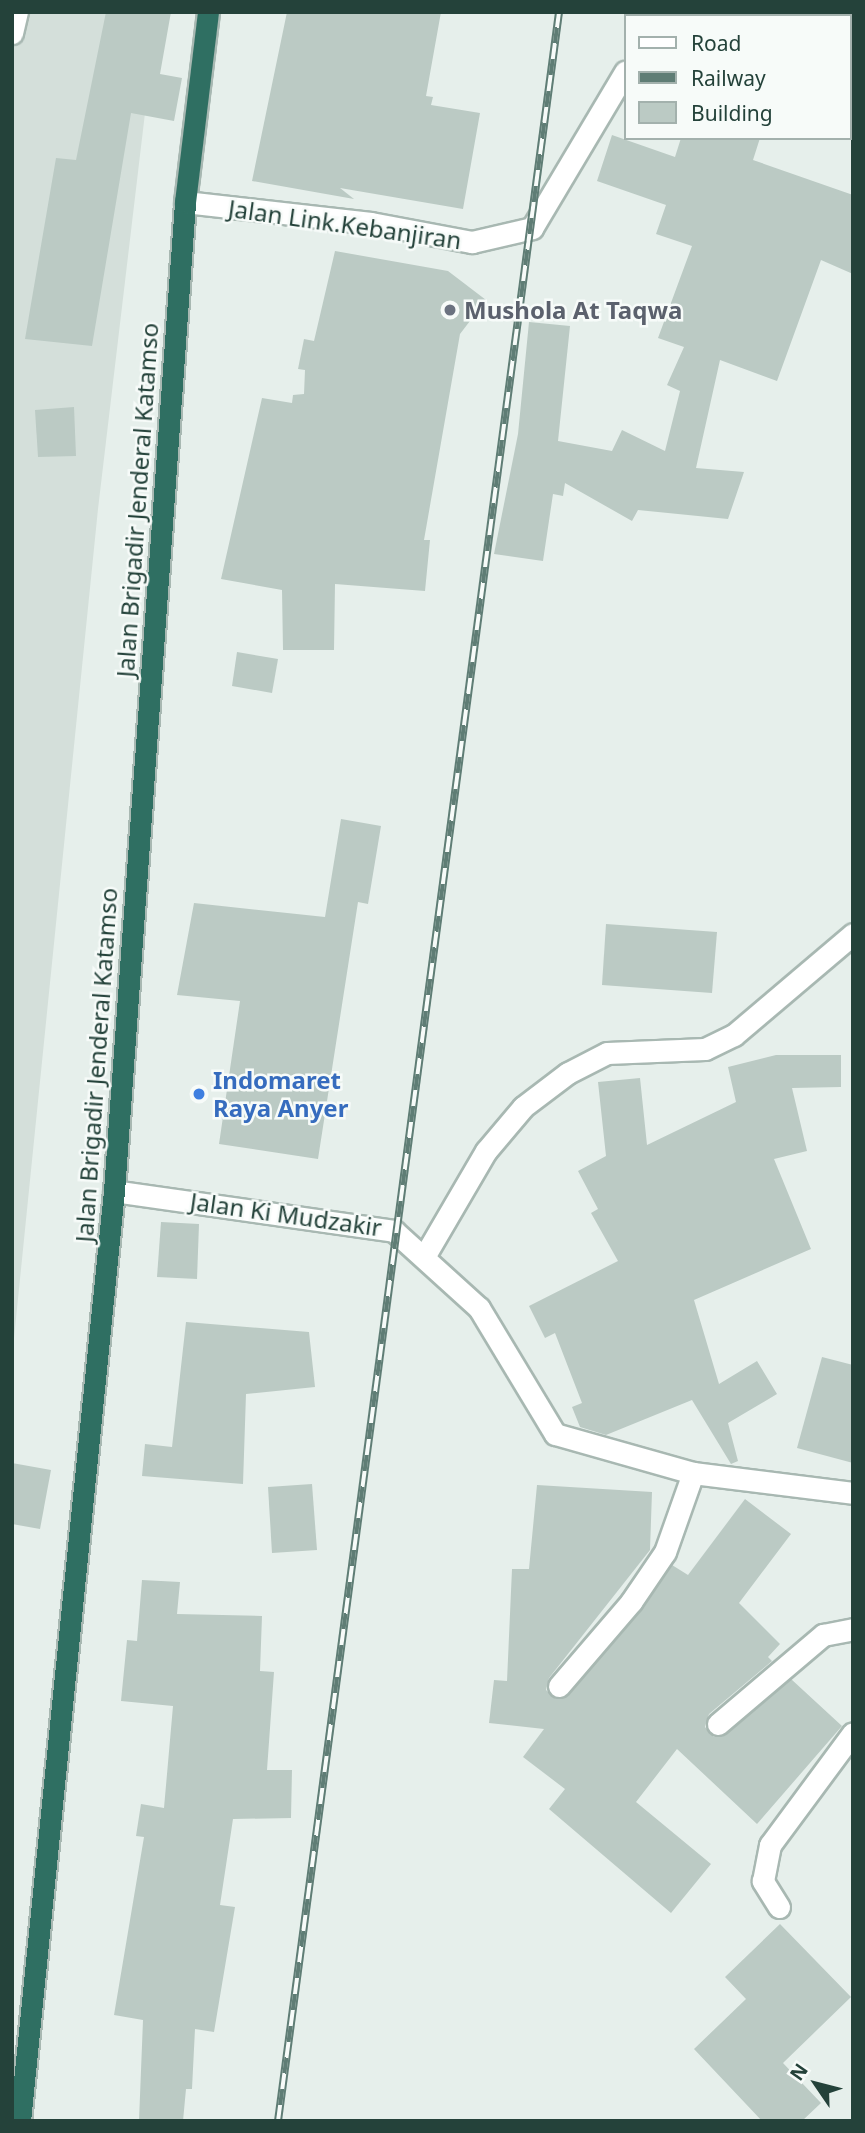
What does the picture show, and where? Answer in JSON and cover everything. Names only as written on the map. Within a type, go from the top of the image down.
[{"type":"highway","name":"Jalan Brigadir Jenderal Katamso","points":[[20,2121],[114,1191],[185,202],[208,12]]},
{"type":"street","points":[[12,33],[17,12]]},
{"type":"street","name":"Jalan Link.Kebanjiran","points":[[185,202],[371,223],[472,242],[532,228],[624,74]]},
{"type":"street","points":[[424,1257],[486,1151],[523,1107],[568,1073],[607,1053],[705,1049],[724,1040],[853,934]]},
{"type":"street","name":"Jalan Ki Mudzakir","points":[[114,1191],[394,1231],[478,1308],[555,1434],[692,1473],[853,1493]]},
{"type":"street","points":[[559,1686],[631,1602],[665,1552],[692,1473]]},
{"type":"street","points":[[718,1724],[823,1635],[853,1629]]},
{"type":"street","points":[[779,1907],[763,1881],[770,1844],[853,1733]]},
{"type":"shaded area","points":[[12,12],[157,12],[98,509],[12,1358]]},
{"type":"building","points":[[106,12],[171,12],[160,74],[182,78],[174,121],[131,113],[92,346],[25,339],[56,158],[76,160]]},
{"type":"building","points":[[287,12],[441,12],[426,96],[433,97],[431,105],[480,113],[463,209],[340,188],[354,199],[252,181]]},
{"type":"building","points":[[612,135],[675,157],[680,140],[759,140],[753,160],[853,195],[853,274],[821,260],[777,381],[720,360],[696,468],[744,472],[728,519],[638,510],[632,521],[565,483],[563,496],[553,494],[543,561],[494,554],[518,434],[529,322],[570,326],[558,441],[612,451],[622,430],[665,451],[680,391],[667,385],[684,347],[658,338],[692,246],[656,234],[666,205],[597,181]]},
{"type":"building","points":[[335,251],[448,271],[486,300],[460,334],[424,540],[430,540],[425,591],[335,584],[334,650],[283,650],[282,590],[221,579],[262,398],[292,403],[293,395],[304,394],[305,370],[298,369],[304,339],[314,341]]},
{"type":"building","points":[[74,407],[76,456],[38,457],[35,410]]},
{"type":"building","points":[[237,652],[278,659],[272,693],[232,686]]},
{"type":"building","points":[[341,819],[381,826],[368,904],[358,902],[318,1159],[219,1144],[240,1001],[177,995],[194,903],[325,917]]},
{"type":"building","points":[[606,924],[717,932],[712,993],[602,985]]},
{"type":"building","points":[[776,1055],[841,1055],[841,1087],[792,1088],[807,1151],[774,1159],[811,1249],[694,1300],[719,1384],[757,1361],[777,1394],[728,1423],[738,1461],[731,1464],[692,1400],[606,1435],[580,1427],[572,1407],[582,1403],[555,1333],[545,1338],[529,1306],[618,1261],[591,1213],[598,1209],[578,1171],[606,1156],[598,1082],[640,1078],[647,1145],[736,1102],[728,1067]]},
{"type":"building","points":[[161,1222],[199,1224],[197,1279],[157,1277]]},
{"type":"building","points":[[186,1322],[309,1332],[315,1387],[246,1394],[243,1484],[142,1476],[145,1444],[172,1447]]},
{"type":"building","points":[[822,1357],[853,1365],[853,1463],[797,1448]]},
{"type":"building","points":[[12,1463],[51,1470],[40,1529],[12,1524]]},
{"type":"building","points":[[312,1484],[317,1550],[272,1553],[268,1487]]},
{"type":"building","points":[[537,1485],[652,1492],[650,1550],[549,1678],[546,1690],[556,1699],[569,1695],[672,1565],[688,1575],[745,1499],[791,1534],[739,1603],[780,1644],[768,1657],[772,1661],[709,1714],[705,1727],[714,1737],[726,1734],[791,1679],[842,1726],[757,1824],[677,1749],[636,1802],[711,1864],[671,1913],[549,1809],[565,1789],[523,1757],[544,1729],[489,1723],[494,1680],[507,1681],[512,1569],[529,1569]]},
{"type":"building","points":[[142,1580],[180,1582],[177,1614],[262,1616],[260,1671],[274,1672],[267,1770],[292,1770],[291,1818],[233,1819],[220,1905],[235,1907],[214,2032],[195,2029],[192,2089],[186,2089],[183,2121],[139,2121],[143,2020],[114,2015],[144,1837],[136,1836],[141,1804],[164,1808],[173,1706],[121,1701],[127,1640],[137,1641]]},
{"type":"building","points":[[780,1924],[851,1997],[783,2063],[821,2103],[802,2121],[762,2121],[694,2049],[746,1999],[725,1977]]},
{"type":"railway","points":[[278,2121],[559,12]]},
{"type":"place","name":"Mushola At Taqwa","points":[[450,310]]},
{"type":"place","name":"Indomaret Raya Anyer","points":[[199,1094]]}]
